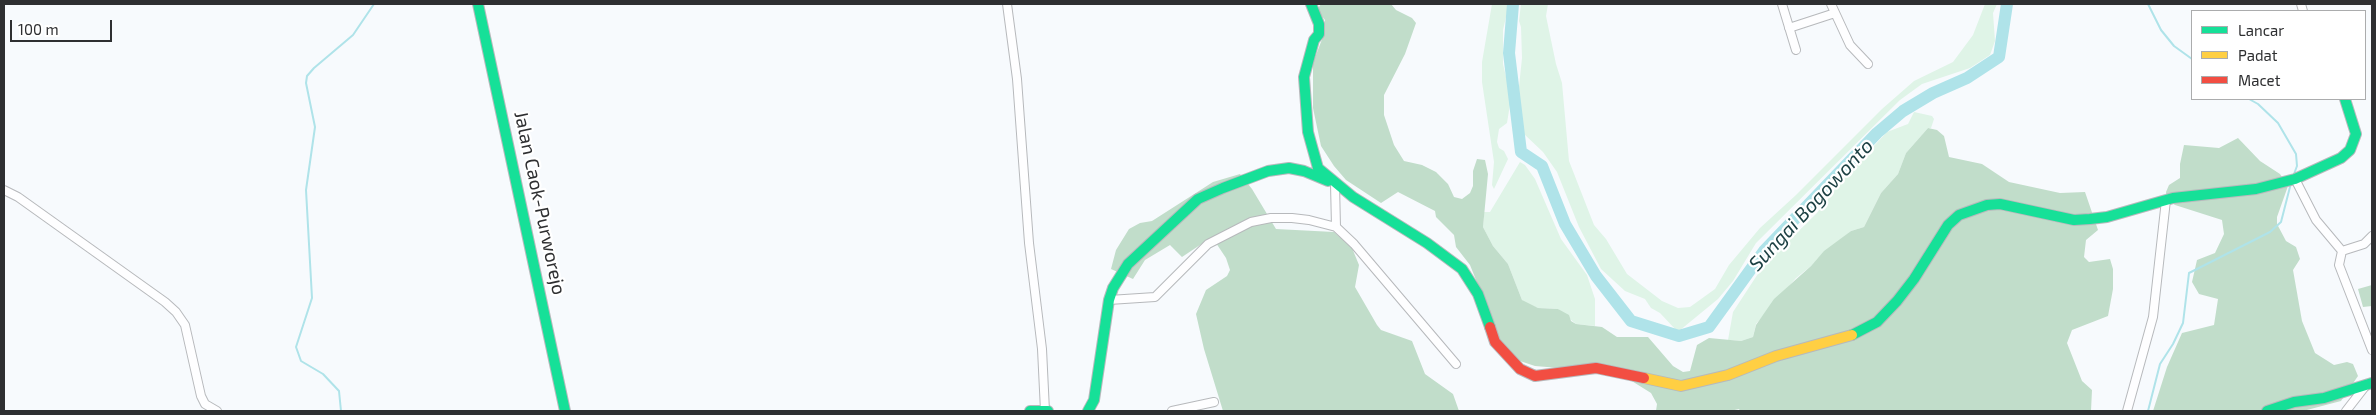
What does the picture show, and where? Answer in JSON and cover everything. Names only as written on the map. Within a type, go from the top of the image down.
[{"type":"street","name":"Jalan Caok-Purworejo","points":[[478,4],[565,411]]},
{"type":"street","points":[[1007,4],[1017,79],[1029,243],[1046,411],[1030,411]]},
{"type":"street","points":[[1311,4],[1319,28],[1304,77],[1308,132],[1318,168],[1335,187],[1336,227]]},
{"type":"street","points":[[1782,4],[1796,50]]},
{"type":"street","points":[[1831,4],[1850,45],[1868,64]]},
{"type":"street","points":[[1789,28],[1834,13]]},
{"type":"street","points":[[1088,411],[1094,400],[1110,300],[1114,288],[1128,264],[1190,206],[1207,194],[1251,177],[1289,168],[1304,171],[1335,187],[1427,243],[1462,269],[1478,294],[1495,342],[1510,361],[1529,374],[1544,376],[1596,368],[1681,386],[1728,375],[1776,356],[1849,337],[1863,331],[1877,322],[1914,279],[1948,225],[1959,215],[1971,210],[2000,204],[2074,220],[2090,219],[2107,217],[2166,200],[2211,192],[2256,189],[2292,180],[2341,158],[2350,150],[2356,134],[2345,100]]},
{"type":"street","points":[[2292,180],[2316,220],[2342,252]]},
{"type":"street","points":[[4,190],[34,208],[165,302],[176,312],[185,325],[200,396],[205,404],[217,411]]},
{"type":"street","points":[[2127,411],[2153,317],[2166,200]]},
{"type":"street","points":[[1110,300],[1155,297],[1208,244],[1250,222],[1271,218],[1310,220],[1336,227],[1354,244],[1456,364]]},
{"type":"street","points":[[2342,252],[2364,244],[2372,236]]},
{"type":"street","points":[[2342,252],[2339,265],[2372,350]]},
{"type":"street","points":[[2267,411],[2294,402],[2324,398],[2369,384]]},
{"type":"street","points":[[2346,411],[2369,384]]},
{"type":"street","points":[[1172,411],[1214,402]]},
{"type":"green space","points":[[1321,4],[1391,4],[1396,10],[1412,18],[1416,23],[1405,54],[1384,95],[1384,115],[1394,145],[1404,161],[1422,165],[1436,172],[1448,184],[1454,197],[1462,199],[1470,193],[1473,186],[1473,171],[1477,159],[1485,160],[1488,174],[1483,227],[1493,246],[1508,264],[1522,300],[1538,308],[1558,309],[1569,315],[1571,321],[1576,324],[1602,327],[1617,337],[1648,337],[1673,366],[1683,372],[1690,371],[1697,345],[1709,338],[1741,341],[1753,337],[1756,325],[1774,299],[1811,266],[1824,251],[1851,231],[1864,227],[1881,193],[1898,174],[1906,153],[1928,128],[1937,130],[1944,136],[1949,157],[1982,164],[2009,182],[2060,193],[2085,192],[2098,230],[2086,240],[2084,257],[2089,262],[2110,259],[2113,269],[2113,289],[2108,316],[2072,330],[2067,343],[2082,381],[2092,390],[2091,411],[1740,411],[1739,409],[1730,411],[1656,411],[1657,404],[1651,393],[1614,370],[1587,364],[1559,368],[1535,366],[1517,360],[1501,342],[1470,265],[1456,247],[1454,235],[1436,217],[1435,211],[1398,192],[1381,203],[1346,180],[1321,146],[1313,108],[1313,63],[1324,34],[1325,20],[1317,10]]},
{"type":"green space","points":[[1492,4],[1509,4],[1503,30],[1503,64],[1511,98],[1507,123],[1499,129],[1497,142],[1499,148],[1504,151],[1508,159],[1494,189],[1492,185],[1494,162],[1482,82],[1482,62]]},
{"type":"green space","points":[[1521,4],[1548,4],[1546,16],[1562,83],[1569,161],[1594,225],[1606,239],[1627,274],[1662,301],[1678,308],[1690,307],[1715,289],[1729,265],[1760,228],[1796,195],[1882,109],[1914,81],[1953,62],[1973,35],[1985,4],[1997,4],[1993,13],[1995,41],[1990,55],[1970,68],[1922,84],[1900,100],[1756,243],[1733,281],[1718,299],[1679,331],[1660,313],[1651,308],[1645,299],[1625,291],[1601,269],[1579,227],[1557,172],[1543,152],[1524,134],[1518,96],[1522,58],[1521,27],[1519,21]]},
{"type":"green space","points":[[1914,112],[1932,116],[1934,119],[1931,128],[1928,128],[1906,153],[1898,174],[1881,193],[1864,227],[1851,231],[1796,278],[1756,324],[1753,337],[1741,341],[1728,340],[1733,312],[1763,266],[1817,213],[1842,180],[1887,132],[1908,124]]},
{"type":"green space","points":[[2238,138],[2260,161],[2280,174],[2288,186],[2277,217],[2277,224],[2286,241],[2296,247],[2300,259],[2293,270],[2302,321],[2315,353],[2334,365],[2347,362],[2353,364],[2358,376],[2341,401],[2303,411],[2153,411],[2167,367],[2182,333],[2214,325],[2218,299],[2199,294],[2192,282],[2197,260],[2215,253],[2224,234],[2222,220],[2175,205],[2167,200],[2166,192],[2169,185],[2180,178],[2180,164],[2184,145],[2219,148]]},
{"type":"green space","points":[[1520,162],[1525,165],[1535,179],[1561,239],[1587,275],[1595,299],[1595,326],[1576,324],[1558,309],[1538,308],[1526,304],[1522,300],[1508,264],[1493,246],[1483,227],[1484,212],[1490,212]]},
{"type":"green space","points":[[1240,174],[1252,189],[1276,229],[1334,232],[1352,248],[1359,265],[1355,287],[1377,325],[1381,330],[1412,341],[1425,374],[1453,394],[1459,411],[1223,411],[1204,349],[1196,314],[1206,290],[1227,276],[1230,270],[1226,258],[1212,237],[1182,257],[1170,245],[1145,260],[1133,279],[1111,269],[1116,250],[1129,229],[1140,223],[1152,221],[1213,182]]},
{"type":"green space","points":[[2372,285],[2372,306],[2363,307],[2358,289]]},
{"type":"waterway","points":[[341,411],[339,391],[323,374],[301,361],[296,347],[312,298],[306,190],[315,127],[306,83],[307,76],[314,68],[353,35],[374,4]]},
{"type":"waterway","name":"Sungai Bogowonto","points":[[1513,4],[1509,53],[1521,152],[1542,166],[1565,224],[1596,276],[1631,321],[1679,336],[1709,327],[1764,251],[1877,133],[1903,111],[1933,93],[1967,78],[1999,57],[2007,4]]},
{"type":"waterway","points":[[2148,4],[2161,30],[2174,46],[2191,58]]},
{"type":"waterway","points":[[2251,100],[2258,104],[2278,123],[2296,154],[2297,166],[2294,174]]},
{"type":"waterway","points":[[2148,411],[2160,364],[2173,344],[2183,323],[2189,273],[2270,232],[2281,222],[2291,183]]},
{"type":"traffic: fast","points":[[478,4],[565,411]]},
{"type":"traffic: fast","points":[[1311,4],[1319,24],[1319,34],[1314,40],[1304,77],[1308,132],[1318,168],[1353,197],[1427,243],[1462,269],[1478,294],[1490,327]]},
{"type":"traffic: fast","points":[[1852,335],[1877,322],[1897,301],[1914,279],[1948,225],[1959,215],[1987,205],[2000,204],[2074,220],[2090,219],[2107,217],[2173,198],[2256,189],[2295,179],[2341,158],[2350,150],[2356,134],[2345,100]]},
{"type":"traffic: fast","points":[[1088,411],[1094,400],[1109,300],[1113,288],[1128,264],[1198,199],[1223,188],[1268,171],[1289,168],[1304,171],[1328,181]]},
{"type":"traffic: fast","points":[[2267,411],[2294,402],[2324,398],[2372,383]]},
{"type":"traffic: fast","points":[[1030,411],[1048,411]]},
{"type":"traffic: slow","points":[[1644,378],[1681,386],[1728,375],[1776,356],[1852,335]]},
{"type":"traffic: jam","points":[[1490,327],[1495,342],[1520,369],[1535,376],[1596,368],[1644,378]]}]
